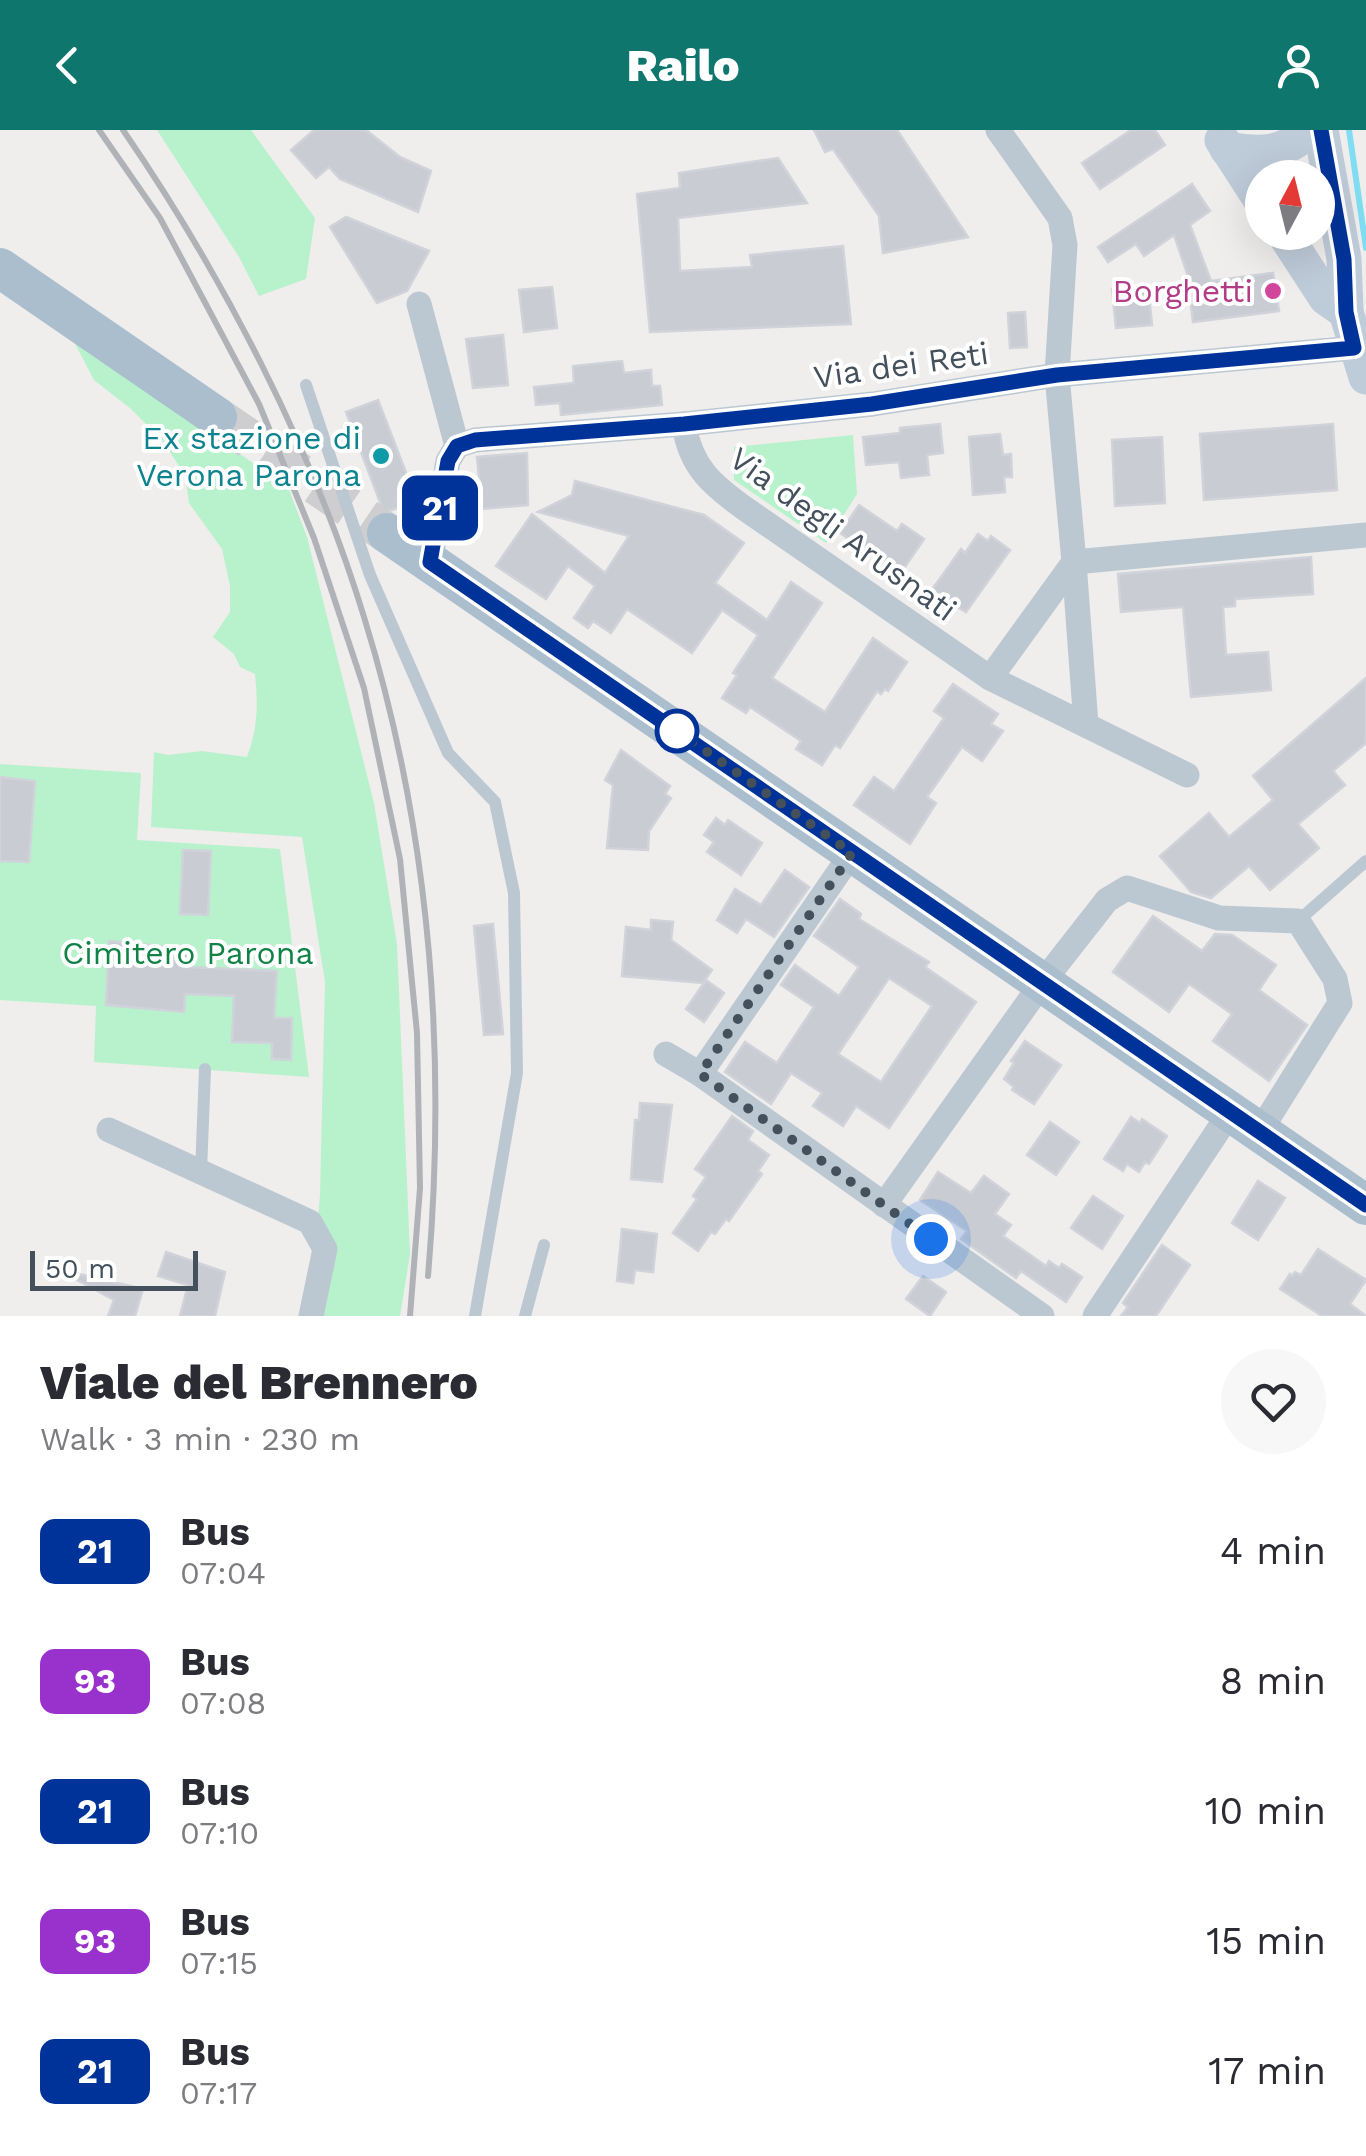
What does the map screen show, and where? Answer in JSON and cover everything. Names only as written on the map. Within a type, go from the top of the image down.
[{"type":"main road","points":[[0,268],[217,417]]},
{"type":"main road","points":[[387,533],[1366,1205]]},
{"type":"street","points":[[998,130],[1060,218],[1065,244],[1057,375],[1086,725]]},
{"type":"street","points":[[1221,139],[1258,154],[1282,151],[1309,130]]},
{"type":"street","points":[[1321,130],[1344,259],[1346,312],[1360,362]]},
{"type":"street","points":[[1221,139],[1245,176]]},
{"type":"street","points":[[1295,250],[1326,298],[1346,312]]},
{"type":"street","points":[[419,304],[457,446],[448,461],[430,562]]},
{"type":"street","name":"Via dei Reti","points":[[457,446],[475,440],[872,404],[1057,375],[1360,362]]},
{"type":"street","name":"Via degli Arusnati","points":[[684,424],[686,444],[698,468],[716,488],[990,678],[1187,774]]},
{"type":"street","points":[[990,678],[1074,562],[1366,534]]},
{"type":"street","points":[[700,1074],[852,853]]},
{"type":"street","points":[[884,1205],[1042,983],[1107,900],[1127,888],[1219,918],[1298,921],[1335,979],[1340,1004],[1095,1316]]},
{"type":"street","points":[[666,1054],[700,1074],[1042,1316]]},
{"type":"street","points":[[108,1130],[310,1222],[325,1249],[311,1316]]},
{"type":"lane","points":[[306,385],[370,576],[448,753],[494,802],[514,893],[517,1073],[475,1316]]},
{"type":"lane","points":[[1298,921],[1366,861]]},
{"type":"lane","points":[[201,1172],[205,1069]]},
{"type":"lane","points":[[525,1316],[544,1245]]},
{"type":"green space","points":[[157,130],[251,130],[315,218],[306,279],[259,296],[239,257]]},
{"type":"green space","points":[[72,338],[288,487],[307,537],[374,803],[397,944],[410,1254],[400,1316],[309,1316],[320,1195],[325,982],[302,837],[151,827],[154,752],[168,755],[202,751],[247,757],[256,716],[255,674],[240,667],[234,654],[213,637],[230,612],[230,586],[222,549],[189,503],[185,475],[162,440],[94,380]]},
{"type":"green space","points":[[853,435],[857,494],[826,543],[734,480],[734,447]]},
{"type":"green space","name":"Cimitero Parona","points":[[0,764],[141,773],[137,840],[280,849],[309,1077],[94,1062],[96,1006],[0,1000]]},
{"type":"building","points":[[314,130],[366,130],[400,157],[431,171],[418,212],[340,179],[329,167],[316,178],[291,150]]},
{"type":"building","points":[[814,130],[897,130],[968,237],[883,253],[879,216],[833,149],[825,152]]},
{"type":"building","points":[[1131,130],[1155,130],[1165,145],[1100,189],[1082,163]]},
{"type":"building","points":[[778,158],[807,203],[678,218],[680,271],[752,267],[750,255],[843,246],[851,324],[650,332],[637,194],[680,188],[679,173]]},
{"type":"building","points":[[1192,184],[1210,211],[1190,225],[1211,281],[1273,273],[1279,311],[1193,322],[1187,273],[1174,235],[1144,256],[1136,244],[1108,262],[1098,247]]},
{"type":"building","points":[[346,217],[429,251],[407,291],[377,303],[330,227]]},
{"type":"building","points":[[1148,286],[1152,325],[1116,328],[1112,289]]},
{"type":"building","points":[[552,287],[557,328],[524,332],[519,290]]},
{"type":"building","points":[[1025,312],[1027,347],[1010,348],[1008,313]]},
{"type":"building","points":[[503,335],[508,385],[473,388],[466,339]]},
{"type":"building","points":[[622,361],[624,373],[651,370],[652,386],[660,386],[662,405],[561,415],[560,403],[536,405],[534,387],[574,383],[573,366]]},
{"type":"building","name":"Ex stazione di Verona Parona","points":[[378,400],[417,501],[392,510],[383,510],[346,412]]},
{"type":"building","points":[[940,424],[943,453],[927,455],[929,475],[901,478],[899,462],[866,465],[863,437]]},
{"type":"building","points":[[1333,424],[1337,490],[1204,500],[1200,434]]},
{"type":"building","points":[[1000,434],[1003,455],[1011,454],[1012,477],[1004,477],[1005,492],[973,495],[969,437]]},
{"type":"building","points":[[1162,437],[1165,503],[1115,506],[1112,440]]},
{"type":"building","points":[[527,453],[528,505],[482,509],[477,457]]},
{"type":"building","points":[[575,481],[704,515],[744,543],[715,583],[767,620],[791,582],[822,603],[772,678],[825,712],[873,638],[907,662],[888,691],[877,691],[840,748],[835,745],[822,765],[796,749],[801,741],[750,707],[746,713],[722,698],[758,635],[722,610],[692,653],[627,609],[611,633],[593,621],[588,628],[574,618],[595,586],[568,566],[546,599],[496,566],[532,514],[605,573],[629,536],[538,512],[572,495]]},
{"type":"building","points":[[859,505],[897,531],[902,524],[924,539],[900,574],[840,533]]},
{"type":"building","points":[[978,534],[988,541],[991,536],[1010,550],[966,612],[931,591],[961,549],[965,553]]},
{"type":"building","points":[[1311,557],[1313,594],[1235,599],[1235,606],[1223,607],[1226,655],[1268,652],[1271,690],[1191,697],[1183,607],[1121,612],[1118,574]]},
{"type":"building","points":[[1366,678],[1366,743],[1333,771],[1345,785],[1298,824],[1319,848],[1270,890],[1249,866],[1211,898],[1191,892],[1160,856],[1209,813],[1229,837],[1273,800],[1253,776]]},
{"type":"building","points":[[953,684],[998,714],[991,724],[1003,731],[982,761],[962,747],[927,797],[936,803],[910,844],[854,805],[874,777],[894,791],[944,718],[934,711]]},
{"type":"building","points":[[621,750],[670,786],[665,794],[671,798],[649,831],[648,850],[607,848],[613,785],[605,780]]},
{"type":"building","points":[[0,777],[35,781],[29,862],[0,861]]},
{"type":"building","points":[[716,818],[725,825],[728,820],[762,843],[741,875],[707,852],[714,842],[704,835]]},
{"type":"building","points":[[183,850],[211,851],[208,915],[180,914]]},
{"type":"building","points":[[785,870],[809,887],[774,937],[746,919],[737,933],[717,920],[735,889],[761,905]]},
{"type":"building","points":[[840,899],[861,914],[859,919],[929,962],[925,967],[976,1002],[889,1128],[856,1106],[843,1126],[813,1106],[822,1093],[791,1073],[771,1104],[725,1072],[745,1042],[777,1063],[814,1007],[781,985],[795,965],[839,996],[859,967],[814,936]],"holes":[[[889,978],[932,1006],[881,1082],[838,1054]]]},
{"type":"building","points":[[1153,916],[1202,951],[1215,934],[1232,935],[1276,965],[1259,990],[1307,1025],[1269,1081],[1213,1041],[1232,1014],[1189,984],[1169,1012],[1113,972]]},
{"type":"building","points":[[651,920],[673,922],[671,940],[712,970],[703,983],[622,976],[626,927],[651,930]]},
{"type":"building","points":[[493,924],[503,1034],[484,1035],[474,926]]},
{"type":"building","points":[[109,941],[187,949],[187,967],[277,971],[274,1018],[292,1018],[291,1060],[272,1059],[272,1043],[232,1042],[234,996],[185,994],[184,1012],[106,1005]]},
{"type":"building","points":[[706,980],[724,993],[704,1022],[686,1009]]},
{"type":"building","points":[[1025,1041],[1061,1065],[1034,1104],[1012,1090],[1014,1087],[1004,1079]]},
{"type":"building","points":[[640,1103],[672,1105],[662,1182],[631,1179]]},
{"type":"building","points":[[732,1116],[753,1131],[748,1140],[769,1155],[758,1171],[762,1174],[729,1221],[726,1219],[715,1234],[711,1232],[698,1251],[673,1233],[697,1199],[693,1196],[706,1177],[695,1169]]},
{"type":"building","points":[[1131,1117],[1140,1123],[1142,1119],[1167,1136],[1139,1172],[1127,1164],[1123,1171],[1104,1159]]},
{"type":"building","points":[[1050,1122],[1079,1142],[1056,1175],[1027,1155]]},
{"type":"building","points":[[938,1172],[971,1193],[984,1176],[1009,1194],[995,1214],[1011,1225],[1003,1236],[1046,1266],[1049,1261],[1059,1268],[1062,1264],[1082,1277],[1066,1302],[1021,1271],[1016,1278],[961,1239],[967,1231],[920,1200]]},
{"type":"building","points":[[1258,1181],[1285,1198],[1258,1240],[1232,1223]]},
{"type":"building","points":[[1093,1196],[1123,1216],[1102,1249],[1071,1228]]},
{"type":"building","points":[[622,1229],[657,1234],[653,1272],[635,1270],[633,1283],[617,1281]]},
{"type":"building","points":[[1162,1245],[1190,1265],[1156,1316],[1121,1316],[1128,1307],[1123,1303]]},
{"type":"building","points":[[1318,1249],[1366,1280],[1350,1304],[1366,1316],[1322,1316],[1280,1289],[1290,1274],[1301,1275]]},
{"type":"building","points":[[166,1252],[225,1272],[215,1316],[180,1316],[188,1285],[158,1276]]},
{"type":"building","points":[[79,1274],[143,1289],[135,1316],[108,1316],[114,1300],[77,1280]]},
{"type":"building","points":[[923,1276],[946,1292],[930,1316],[906,1299]]},
{"type":"waterway","points":[[1349,130],[1366,248]]},
{"type":"tunnel","points":[[217,417],[387,533]]},
{"type":"railway","points":[[99,130],[160,218],[259,404],[314,538],[364,688],[400,859],[417,1033],[420,1188],[410,1316]]},
{"type":"railway","points":[[123,130],[195,243],[262,364],[319,490],[343,554],[386,697],[405,779],[428,944],[435,1110],[428,1276]]},
{"type":"bus line","name":"21","points":[[1321,130],[1344,259],[1346,312],[1354,348],[1057,375],[872,404],[684,424],[475,440],[457,446],[448,461],[430,562],[1366,1205]]},
{"type":"place","name":"Borghetti","points":[[1273,291]]},
{"type":"place","name":"Ex stazione di Verona Parona","points":[[381,456]]},
{"type":"route","points":[[677,731],[670,726],[852,853],[700,1074],[931,1239]]}]
